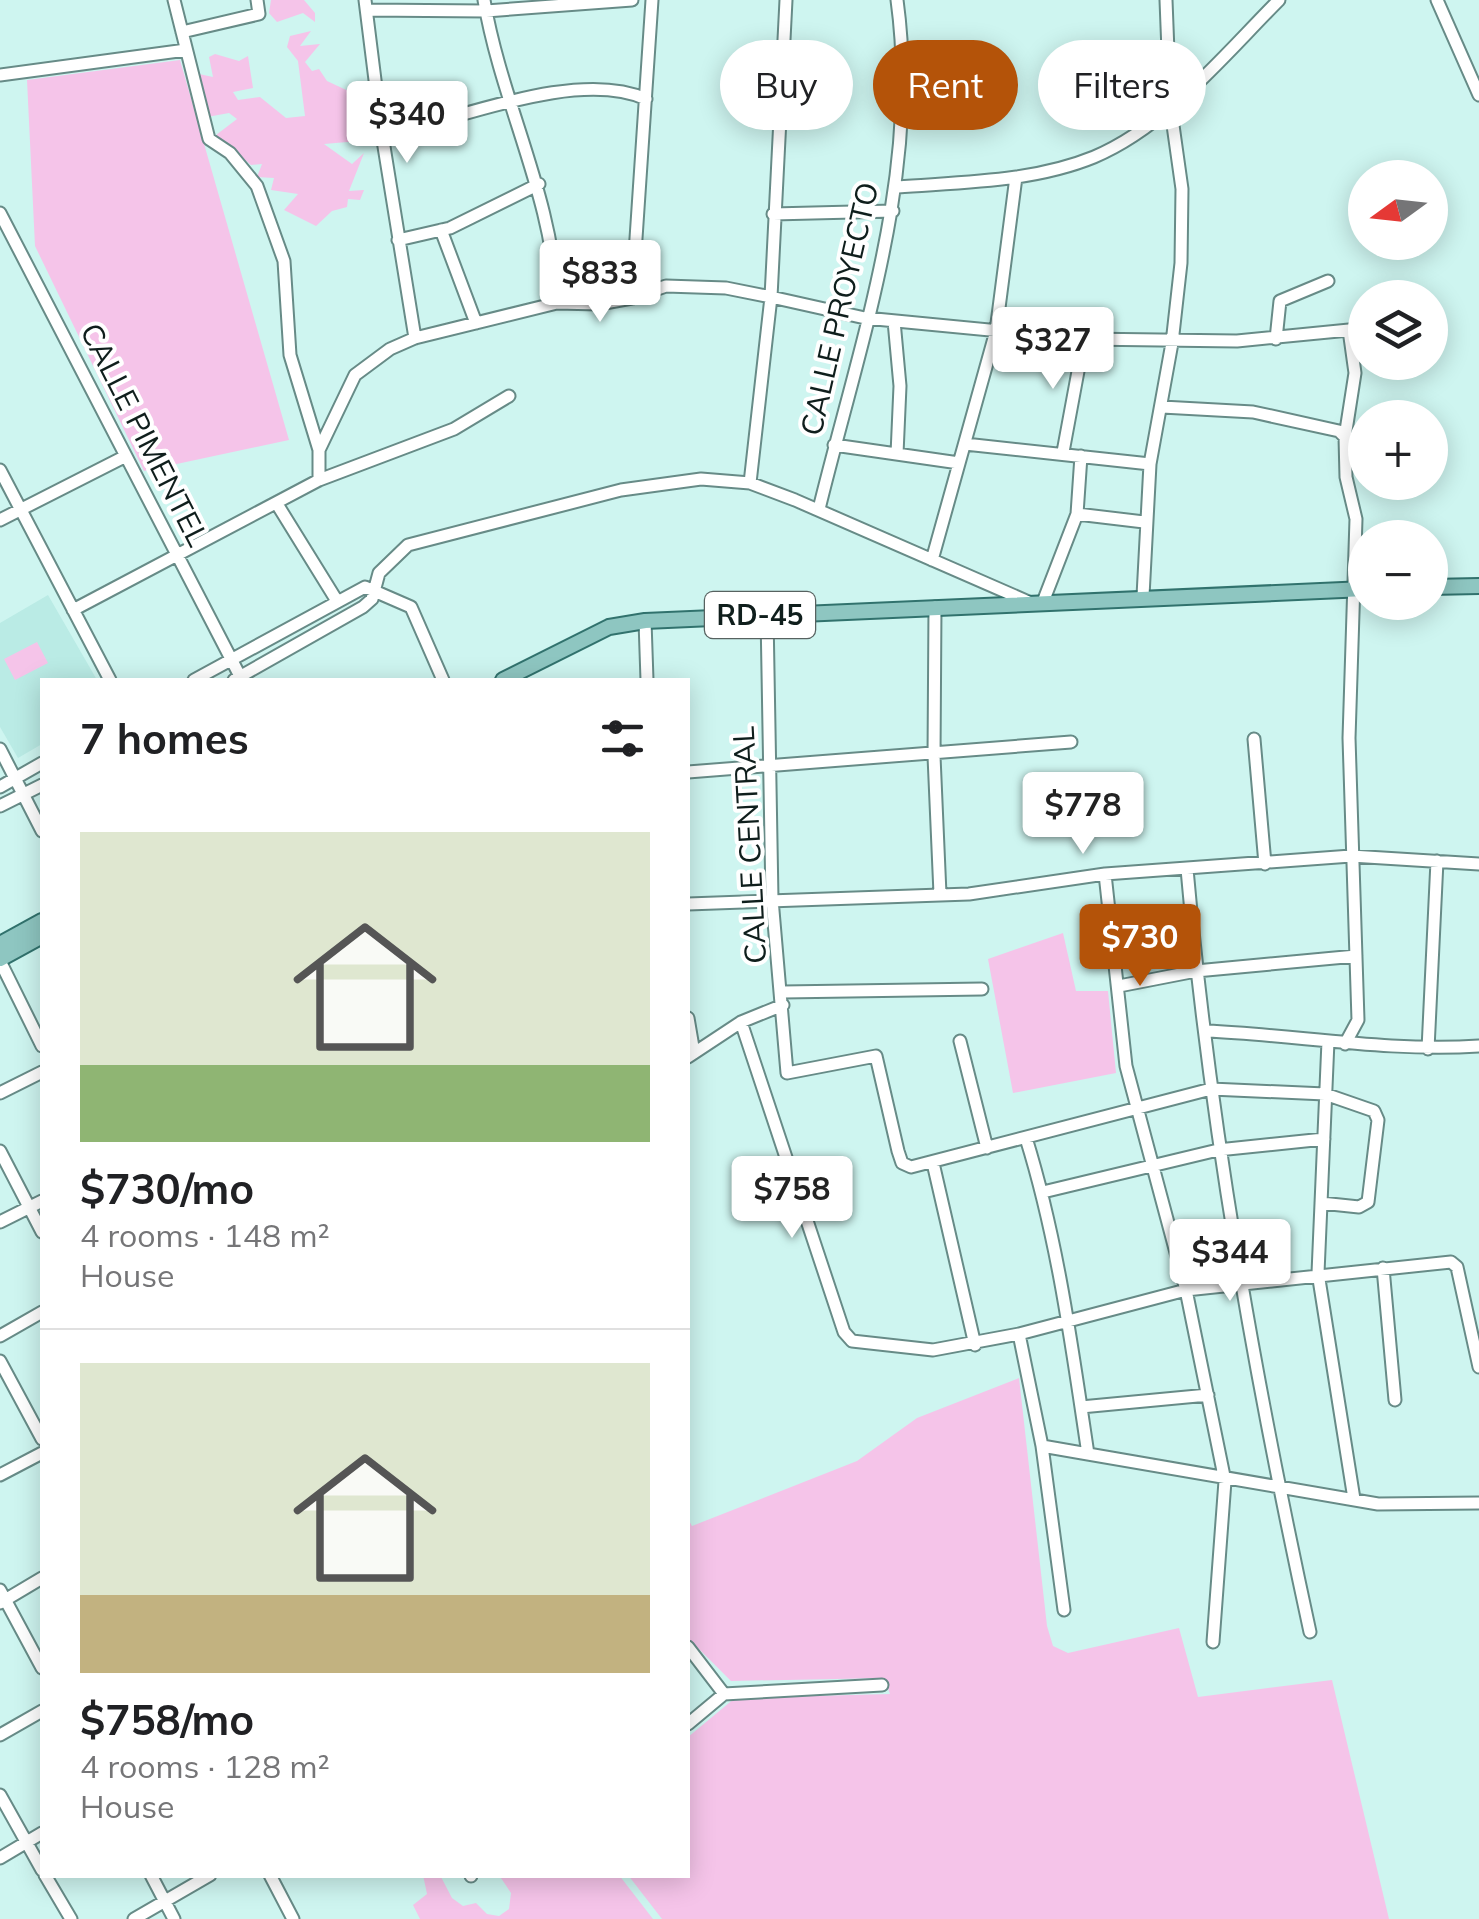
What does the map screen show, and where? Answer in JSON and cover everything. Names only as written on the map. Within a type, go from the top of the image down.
[{"type":"main road","points":[[1448,587],[1479,586]]},
{"type":"main road","name":"RD-45","points":[[507,678],[609,627],[646,621],[1348,589]]},
{"type":"main road","points":[[0,944],[40,922]]},
{"type":"main road","points":[[0,960],[40,937]]},
{"type":"street","points":[[174,0],[209,139],[230,154],[256,186],[284,261],[290,355],[319,450],[319,480]]},
{"type":"street","points":[[182,32],[260,14],[257,0]]},
{"type":"street","points":[[415,338],[366,5],[632,0]]},
{"type":"street","points":[[632,298],[652,0]]},
{"type":"street","points":[[750,483],[771,297],[786,0]]},
{"type":"street","name":"CALLE PROYECTO","points":[[819,509],[898,187],[903,120],[897,0]]},
{"type":"street","points":[[1166,0],[1168,40]]},
{"type":"street","points":[[1206,70],[1280,0]]},
{"type":"street","points":[[1437,0],[1479,95]]},
{"type":"street","points":[[485,5],[508,104],[520,122],[539,184],[556,258],[558,304]]},
{"type":"street","points":[[0,74],[186,50]]},
{"type":"street","points":[[414,128],[508,104],[596,89],[623,88],[646,99]]},
{"type":"street","points":[[898,187],[1016,177],[1110,149],[1135,130]]},
{"type":"street","points":[[1143,596],[1150,464],[1172,343],[1182,189],[1174,130]]},
{"type":"street","points":[[932,560],[996,331],[1016,177]]},
{"type":"street","points":[[398,240],[441,230],[539,184]]},
{"type":"street","points":[[773,214],[893,211]]},
{"type":"street","name":"CALLE PIMENTEL","points":[[0,213],[5,235],[176,552],[238,678]]},
{"type":"street","points":[[441,230],[476,323]]},
{"type":"street","points":[[1276,338],[1280,301],[1328,282]]},
{"type":"street","points":[[319,450],[354,376],[390,349],[415,338],[558,304],[599,304],[632,298],[647,290],[694,284],[865,318],[1084,339],[1122,337],[1172,343],[1349,330],[1354,373],[1345,437],[1346,477],[1356,520]]},
{"type":"street","points":[[894,322],[900,386],[897,454]]},
{"type":"street","points":[[1064,452],[1084,339]]},
{"type":"street","points":[[73,610],[176,552],[319,480],[454,429],[509,396]]},
{"type":"street","points":[[1162,407],[1252,412],[1339,432],[1345,437]]},
{"type":"street","points":[[964,444],[1150,464]]},
{"type":"street","points":[[834,445],[959,464]]},
{"type":"street","points":[[240,678],[364,607],[372,599],[380,573],[408,545],[621,490],[701,479],[750,483],[1037,602],[1077,514],[1081,456]]},
{"type":"street","points":[[0,520],[124,457]]},
{"type":"street","points":[[0,470],[109,678]]},
{"type":"street","points":[[277,504],[337,601]]},
{"type":"street","points":[[1077,514],[1144,522]]},
{"type":"street","points":[[198,678],[365,587],[411,607],[442,678]]},
{"type":"street","points":[[936,607],[934,756],[940,894]]},
{"type":"street","name":"CALLE CENTRAL","points":[[767,615],[772,899],[787,1073],[876,1056],[902,1163],[911,1167],[933,1163]]},
{"type":"street","points":[[1345,1044],[1358,1020],[1351,856],[1358,620]]},
{"type":"street","points":[[646,621],[647,678]]},
{"type":"street","points":[[1254,739],[1266,864]]},
{"type":"street","points":[[690,772],[934,756],[1071,742]]},
{"type":"street","points":[[0,749],[40,827]]},
{"type":"street","points":[[0,786],[40,764]]},
{"type":"street","points":[[0,806],[40,786]]},
{"type":"street","points":[[690,904],[1012,890],[1105,874],[1351,856],[1479,864]]},
{"type":"street","points":[[1428,1049],[1437,861]]},
{"type":"street","points":[[1187,869],[1218,1150],[1238,1281],[1310,1632]]},
{"type":"street","points":[[1105,874],[1135,1110],[1186,1290],[1225,1481],[1212,1642]]},
{"type":"street","points":[[1119,986],[1196,972],[1356,956]]},
{"type":"street","points":[[0,960],[40,1042]]},
{"type":"street","points":[[691,1054],[783,999],[982,989]]},
{"type":"street","points":[[741,1022],[844,1332],[852,1341],[914,1351],[975,1344],[1186,1290],[1238,1281],[1455,1263],[1479,1367]]},
{"type":"street","points":[[1206,1030],[1428,1049],[1479,1046]]},
{"type":"street","points":[[960,1041],[987,1148]]},
{"type":"street","points":[[1328,1042],[1318,1272],[1354,1499]]},
{"type":"street","points":[[0,1093],[40,1073]]},
{"type":"street","points":[[975,1344],[933,1163],[1211,1089],[1325,1094],[1378,1114],[1368,1202],[1360,1207],[1321,1203]]},
{"type":"street","points":[[1026,1138],[1042,1192],[1068,1320],[1088,1454]]},
{"type":"street","points":[[1042,1192],[1218,1150],[1324,1138]]},
{"type":"street","points":[[0,1151],[40,1228]]},
{"type":"street","points":[[0,1222],[40,1201]]},
{"type":"street","points":[[1383,1268],[1395,1400]]},
{"type":"street","points":[[1465,1307],[1479,1304]]},
{"type":"street","points":[[0,1336],[40,1313]]},
{"type":"street","points":[[1019,1334],[1042,1446],[1064,1610]]},
{"type":"street","points":[[0,1361],[40,1434]]},
{"type":"street","points":[[1081,1407],[1208,1396]]},
{"type":"street","points":[[1042,1446],[1225,1481],[1378,1504],[1479,1503]]},
{"type":"street","points":[[0,1476],[40,1454]]},
{"type":"street","points":[[40,1579],[2,1597],[40,1664]]},
{"type":"street","points":[[690,1650],[724,1694]]},
{"type":"street","points":[[690,1722],[724,1694],[882,1685]]},
{"type":"street","points":[[0,1734],[40,1711]]},
{"type":"street","points":[[0,1795],[40,1866]]},
{"type":"street","points":[[0,1858],[40,1835]]},
{"type":"street","points":[[47,1878],[71,1919]]},
{"type":"street","points":[[152,1878],[174,1919]]},
{"type":"street","points":[[134,1919],[205,1878]]},
{"type":"street","points":[[272,1878],[293,1919]]},
{"type":"shaded area","points":[[271,0],[304,0],[315,13],[315,22],[303,13],[277,22],[269,13]]},
{"type":"shaded area","points":[[311,31],[300,46],[320,44],[305,62],[312,71],[319,69],[327,81],[357,95],[357,116],[368,116],[374,122],[361,132],[359,141],[324,144],[352,164],[364,153],[349,191],[364,190],[360,200],[348,199],[347,207],[332,211],[316,226],[284,210],[298,194],[271,190],[274,178],[257,177],[262,164],[251,165],[216,135],[237,119],[229,113],[207,117],[199,74],[213,77],[209,57],[215,54],[239,61],[248,56],[253,88],[233,92],[238,100],[260,97],[286,118],[305,116],[298,61],[287,47],[290,36]]},
{"type":"shaded area","points":[[180,60],[289,440],[144,471],[35,246],[27,80]]},
{"type":"shaded area","points":[[48,595],[96,678],[40,678],[40,745],[18,758],[0,727],[0,623]]},
{"type":"shaded area","points":[[37,642],[48,663],[15,680],[4,659]]},
{"type":"shaded area","points":[[1063,933],[1076,991],[1108,991],[1116,1073],[1013,1093],[988,959]]},
{"type":"shaded area","points":[[1019,1378],[1047,1626],[1053,1646],[1068,1653],[1179,1628],[1198,1697],[1332,1680],[1389,1919],[662,1919],[630,1878],[690,1878],[690,1735],[735,1698],[890,1694],[884,1678],[731,1681],[690,1640],[690,1522],[692,1526],[857,1461],[917,1418]]},
{"type":"shaded area","points":[[424,1878],[442,1878],[452,1898],[463,1906],[476,1903],[487,1914],[499,1916],[509,1909],[511,1893],[501,1878],[621,1878],[653,1919],[420,1919],[413,1905],[427,1894]]}]
